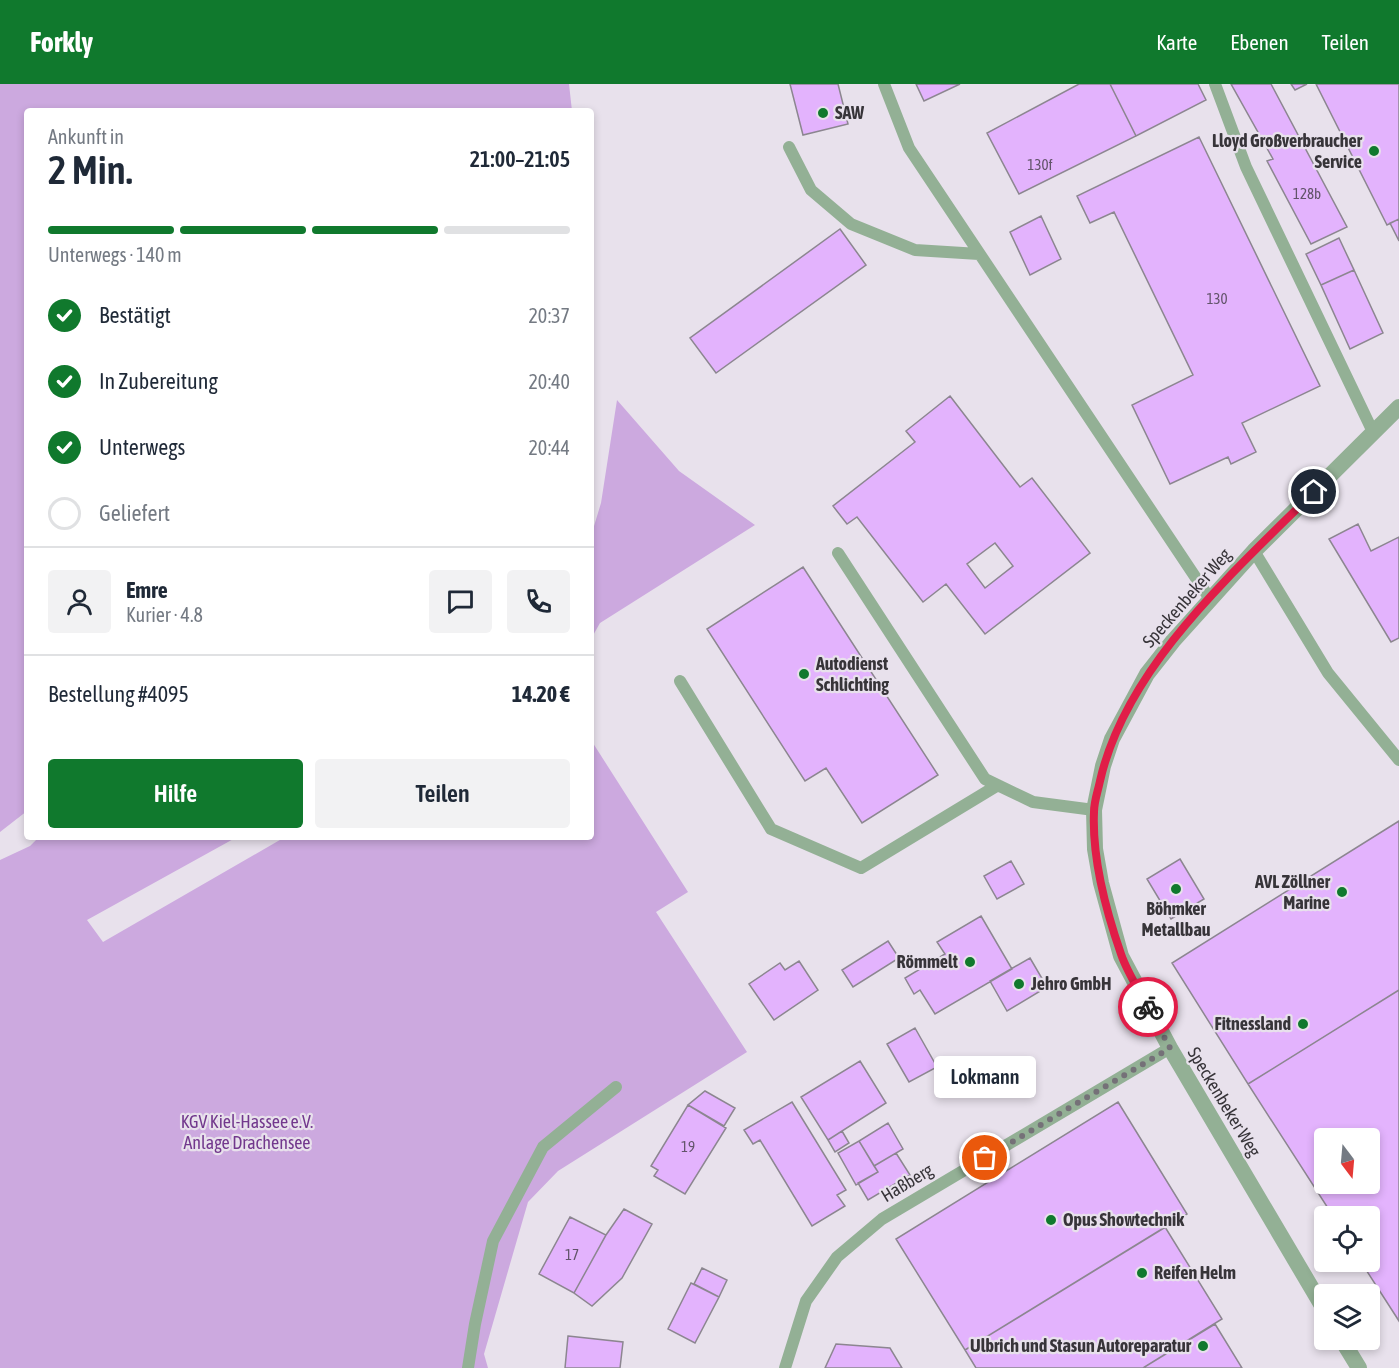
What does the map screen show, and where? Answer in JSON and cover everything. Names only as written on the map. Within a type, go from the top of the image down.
[{"type":"street","name":"Speckenbeker Weg","points":[[1314,1292],[1170,1048],[1121,956],[1101,883],[1095,849],[1094,810],[1106,757],[1113,739],[1147,674],[1210,598],[1254,551],[1399,407]]},
{"type":"street","points":[[1348,1350],[1359,1368]]},
{"type":"lane","points":[[884,84],[909,148],[1210,598]]},
{"type":"lane","points":[[1215,84],[1246,167],[1373,432]]},
{"type":"lane","points":[[789,147],[811,190],[851,225],[915,250],[979,254]]},
{"type":"lane","points":[[1254,551],[1328,673],[1399,760]]},
{"type":"lane","points":[[838,553],[985,779],[1034,802],[1094,810]]},
{"type":"lane","points":[[680,681],[771,829],[861,868],[998,785]]},
{"type":"lane","name":"Haßberg","points":[[785,1368],[806,1301],[837,1257],[882,1219],[1170,1048]]},
{"type":"lane","points":[[468,1368],[493,1241],[543,1147],[616,1087]]},
{"type":"green space","points":[[0,84],[569,84],[572,108],[24,108],[24,813],[0,832]]},
{"type":"green space","points":[[617,400],[679,471],[755,525],[600,623],[594,634],[594,526],[601,503]]},
{"type":"green space","name":"KGV Kiel-Hassee e.V. Anlage Drachensee","points":[[594,745],[688,892],[656,912],[747,1052],[558,1171],[528,1202],[484,1354],[488,1368],[0,1368],[0,860],[30,846],[36,840],[232,840],[87,920],[103,942],[280,840],[594,840]]},
{"type":"building","points":[[790,84],[838,84],[848,124],[803,135]]},
{"type":"building","points":[[916,84],[960,84],[924,101]]},
{"type":"building","points":[[1079,84],[1110,84],[1136,136],[1019,194],[987,133]]},
{"type":"building","points":[[1110,84],[1198,84],[1206,100],[1136,136]]},
{"type":"building","points":[[1231,84],[1271,84],[1347,227],[1311,244],[1267,161],[1273,159]]},
{"type":"building","points":[[1291,84],[1307,84],[1295,90]]},
{"type":"building","name":"Lloyd Großverbraucher Service","points":[[1316,84],[1399,84],[1399,219],[1387,225]]},
{"type":"building","points":[[1199,137],[1320,386],[1242,423],[1256,452],[1231,464],[1228,457],[1170,484],[1132,405],[1193,375],[1114,212],[1090,223],[1077,196]]},
{"type":"building","points":[[1041,216],[1061,259],[1030,275],[1010,232]]},
{"type":"building","points":[[1399,219],[1399,241],[1390,223]]},
{"type":"building","points":[[840,229],[866,265],[716,373],[690,338]]},
{"type":"building","points":[[1339,238],[1354,270],[1321,285],[1306,254]]},
{"type":"building","points":[[1354,270],[1383,333],[1350,349],[1321,285]]},
{"type":"building","points":[[950,396],[1020,487],[1032,478],[1090,553],[985,634],[946,584],[923,602],[857,517],[847,524],[833,506],[915,442],[906,431]],"holes":[[[995,543],[1013,566],[985,588],[967,564]]]},
{"type":"building","points":[[1358,524],[1371,551],[1399,537],[1399,638],[1391,642],[1329,539]]},
{"type":"building","name":"Autodienst Schlichting","points":[[803,567],[938,775],[862,823],[826,768],[805,781],[707,629]]},
{"type":"building","name":"AVL Zöllner Marine","points":[[1399,821],[1399,990],[1248,1084],[1172,963]]},
{"type":"building","name":"Böhmker Metallbau","points":[[1180,859],[1204,899],[1171,919],[1147,879]]},
{"type":"building","points":[[1011,861],[1024,884],[997,899],[984,876]]},
{"type":"building","name":"Römmelt","points":[[981,916],[1012,969],[935,1014],[920,990],[914,994],[905,978],[945,954],[937,942]]},
{"type":"building","points":[[888,941],[899,958],[853,987],[842,970]]},
{"type":"building","name":"Jehro GmbH","points":[[1030,958],[1047,987],[1007,1011],[990,981]]},
{"type":"building","points":[[799,961],[818,990],[774,1020],[749,984],[780,963],[785,970]]},
{"type":"building","points":[[1399,990],[1399,1321],[1380,1292],[1380,1284],[1375,1284],[1367,1272],[1380,1272],[1380,1206],[1327,1206],[1319,1194],[1380,1194],[1380,1128],[1314,1128],[1314,1186],[1248,1084]]},
{"type":"building","points":[[915,1028],[937,1067],[909,1082],[887,1044]]},
{"type":"building","points":[[860,1061],[886,1103],[828,1140],[801,1097]]},
{"type":"building","points":[[705,1091],[735,1108],[724,1126],[688,1105]]},
{"type":"building","points":[[792,1102],[846,1190],[837,1195],[845,1206],[812,1226],[760,1140],[753,1144],[744,1130]]},
{"type":"building","name":"Opus Showtechnik","points":[[1118,1102],[1187,1214],[965,1350],[896,1239]]},
{"type":"building","points":[[688,1105],[726,1128],[685,1194],[654,1176],[658,1170],[651,1166]]},
{"type":"building","points":[[888,1123],[903,1149],[874,1166],[859,1141]]},
{"type":"building","points":[[842,1131],[849,1143],[835,1152],[828,1140]]},
{"type":"building","points":[[859,1141],[878,1172],[856,1185],[838,1153]]},
{"type":"building","points":[[896,1153],[910,1175],[868,1200],[858,1183],[878,1172],[874,1166]]},
{"type":"building","points":[[624,1209],[652,1224],[622,1278],[592,1306],[574,1293],[606,1235]]},
{"type":"building","points":[[570,1217],[606,1235],[574,1293],[539,1274]]},
{"type":"building","name":"Reifen Helm","points":[[1165,1227],[1222,1319],[1143,1368],[976,1368],[965,1350]]},
{"type":"building","points":[[702,1268],[727,1280],[719,1297],[694,1284]]},
{"type":"building","points":[[691,1283],[719,1297],[695,1343],[668,1329]]},
{"type":"building","name":"Ulbrich und Stasun Autoreparatur","points":[[1215,1324],[1242,1368],[1143,1368]]},
{"type":"building","points":[[568,1336],[623,1342],[620,1368],[565,1368]]},
{"type":"building","points":[[836,1344],[890,1348],[902,1368],[825,1368]]},
{"type":"way so far","points":[[985,1158],[1170,1048],[1148,1007]]},
{"type":"place","name":"SAW","points":[[823,113]]},
{"type":"place","name":"Lloyd Großverbraucher Service","points":[[1374,151]]},
{"type":"place","name":"Autodienst Schlichting","points":[[804,674]]},
{"type":"place","name":"Böhmker Metallbau","points":[[1176,889]]},
{"type":"place","name":"AVL Zöllner Marine","points":[[1342,892]]},
{"type":"place","name":"Römmelt","points":[[970,962]]},
{"type":"place","name":"Jehro GmbH","points":[[1019,984]]},
{"type":"place","name":"Fitnessland","points":[[1303,1024]]},
{"type":"place","name":"Lokmann","points":[[985,1158]]},
{"type":"place","name":"Opus Showtechnik","points":[[1051,1220]]},
{"type":"place","name":"Reifen Helm","points":[[1142,1273]]},
{"type":"place","name":"Ulbrich und Stasun Autoreparatur","points":[[1203,1346]]},
{"type":"route","points":[[1148,1007],[1121,956],[1101,883],[1095,849],[1094,810],[1103,766],[1126,711],[1147,674],[1210,598],[1314,492]]}]
